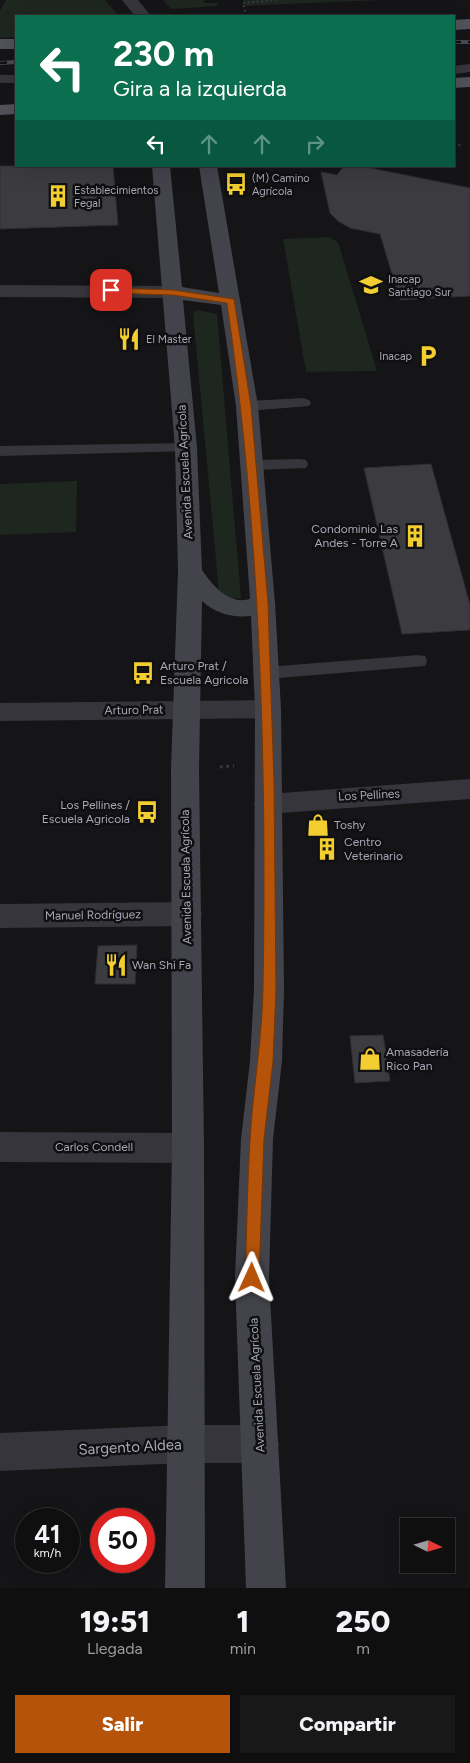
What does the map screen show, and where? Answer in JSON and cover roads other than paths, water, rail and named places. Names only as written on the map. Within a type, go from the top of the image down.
[{"type":"main road","points":[[455,25],[470,24]]},
{"type":"main road","points":[[0,44],[15,44]]},
{"type":"main road","points":[[455,83],[470,82]]},
{"type":"main road","points":[[0,110],[15,109]]},
{"type":"main road","name":"Avenida Escuela Agrícola","points":[[161,167],[186,448],[190,571],[185,769],[188,1148],[185,1588]]},
{"type":"main road","name":"Avenida Escuela Agrícola","points":[[208,167],[247,406],[263,603],[268,709],[269,990],[266,1061],[257,1139],[252,1278],[266,1588]]},
{"type":"main road","points":[[173,292],[231,301]]},
{"type":"main road","points":[[190,571],[204,592],[220,604],[237,608],[249,608],[263,603]]},
{"type":"street","points":[[130,0],[142,15]]},
{"type":"street","points":[[0,291],[130,290],[173,292]]},
{"type":"street","name":"Arturo Prat","points":[[0,712],[268,709]]},
{"type":"street","name":"Los Pellines","points":[[268,804],[338,797],[470,789]]},
{"type":"street","name":"Manuel Rodríguez","points":[[0,916],[187,914]]},
{"type":"street","name":"Carlos Condell","points":[[0,1147],[188,1148]]},
{"type":"street","name":"Sargento Aldea","points":[[0,1452],[185,1444],[260,1444]]},
{"type":"lane","points":[[455,58],[470,57]]},
{"type":"lane","points":[[455,66],[470,66]]},
{"type":"lane","points":[[455,70],[470,66]]},
{"type":"lane","points":[[0,80],[15,79]]},
{"type":"lane","points":[[0,86],[15,86]]},
{"type":"lane","points":[[247,406],[303,403]]},
{"type":"lane","points":[[0,452],[186,448]]},
{"type":"lane","points":[[253,465],[300,464]]},
{"type":"lane","points":[[266,673],[418,661]]},
{"type":"railway","points":[[455,42],[470,42]]},
{"type":"railway","points":[[0,63],[15,62]]},
{"type":"place","name":"(M) Camino Agrícola","points":[[236,184]]},
{"type":"place","name":"Establecimientos Fegal","points":[[58,196]]},
{"type":"place","name":"Inacap Santiago Sur","points":[[371,285]]},
{"type":"place","name":"El Master","points":[[129,339]]},
{"type":"place","name":"Inacap","points":[[428,356]]},
{"type":"place","name":"Condominio Las Andes - Torre A","points":[[415,536]]},
{"type":"place","name":"Arturo Prat / Escuela Agricola","points":[[143,673]]},
{"type":"place","name":"Los Pellines / Escuela Agricola","points":[[147,812]]},
{"type":"place","name":"Toshy","points":[[318,825]]},
{"type":"place","name":"Centro Veterinario","points":[[327,849]]},
{"type":"place","name":"Wan Shi Fa","points":[[116,965]]},
{"type":"place","name":"Amasadería Rico Pan","points":[[370,1059]]}]
